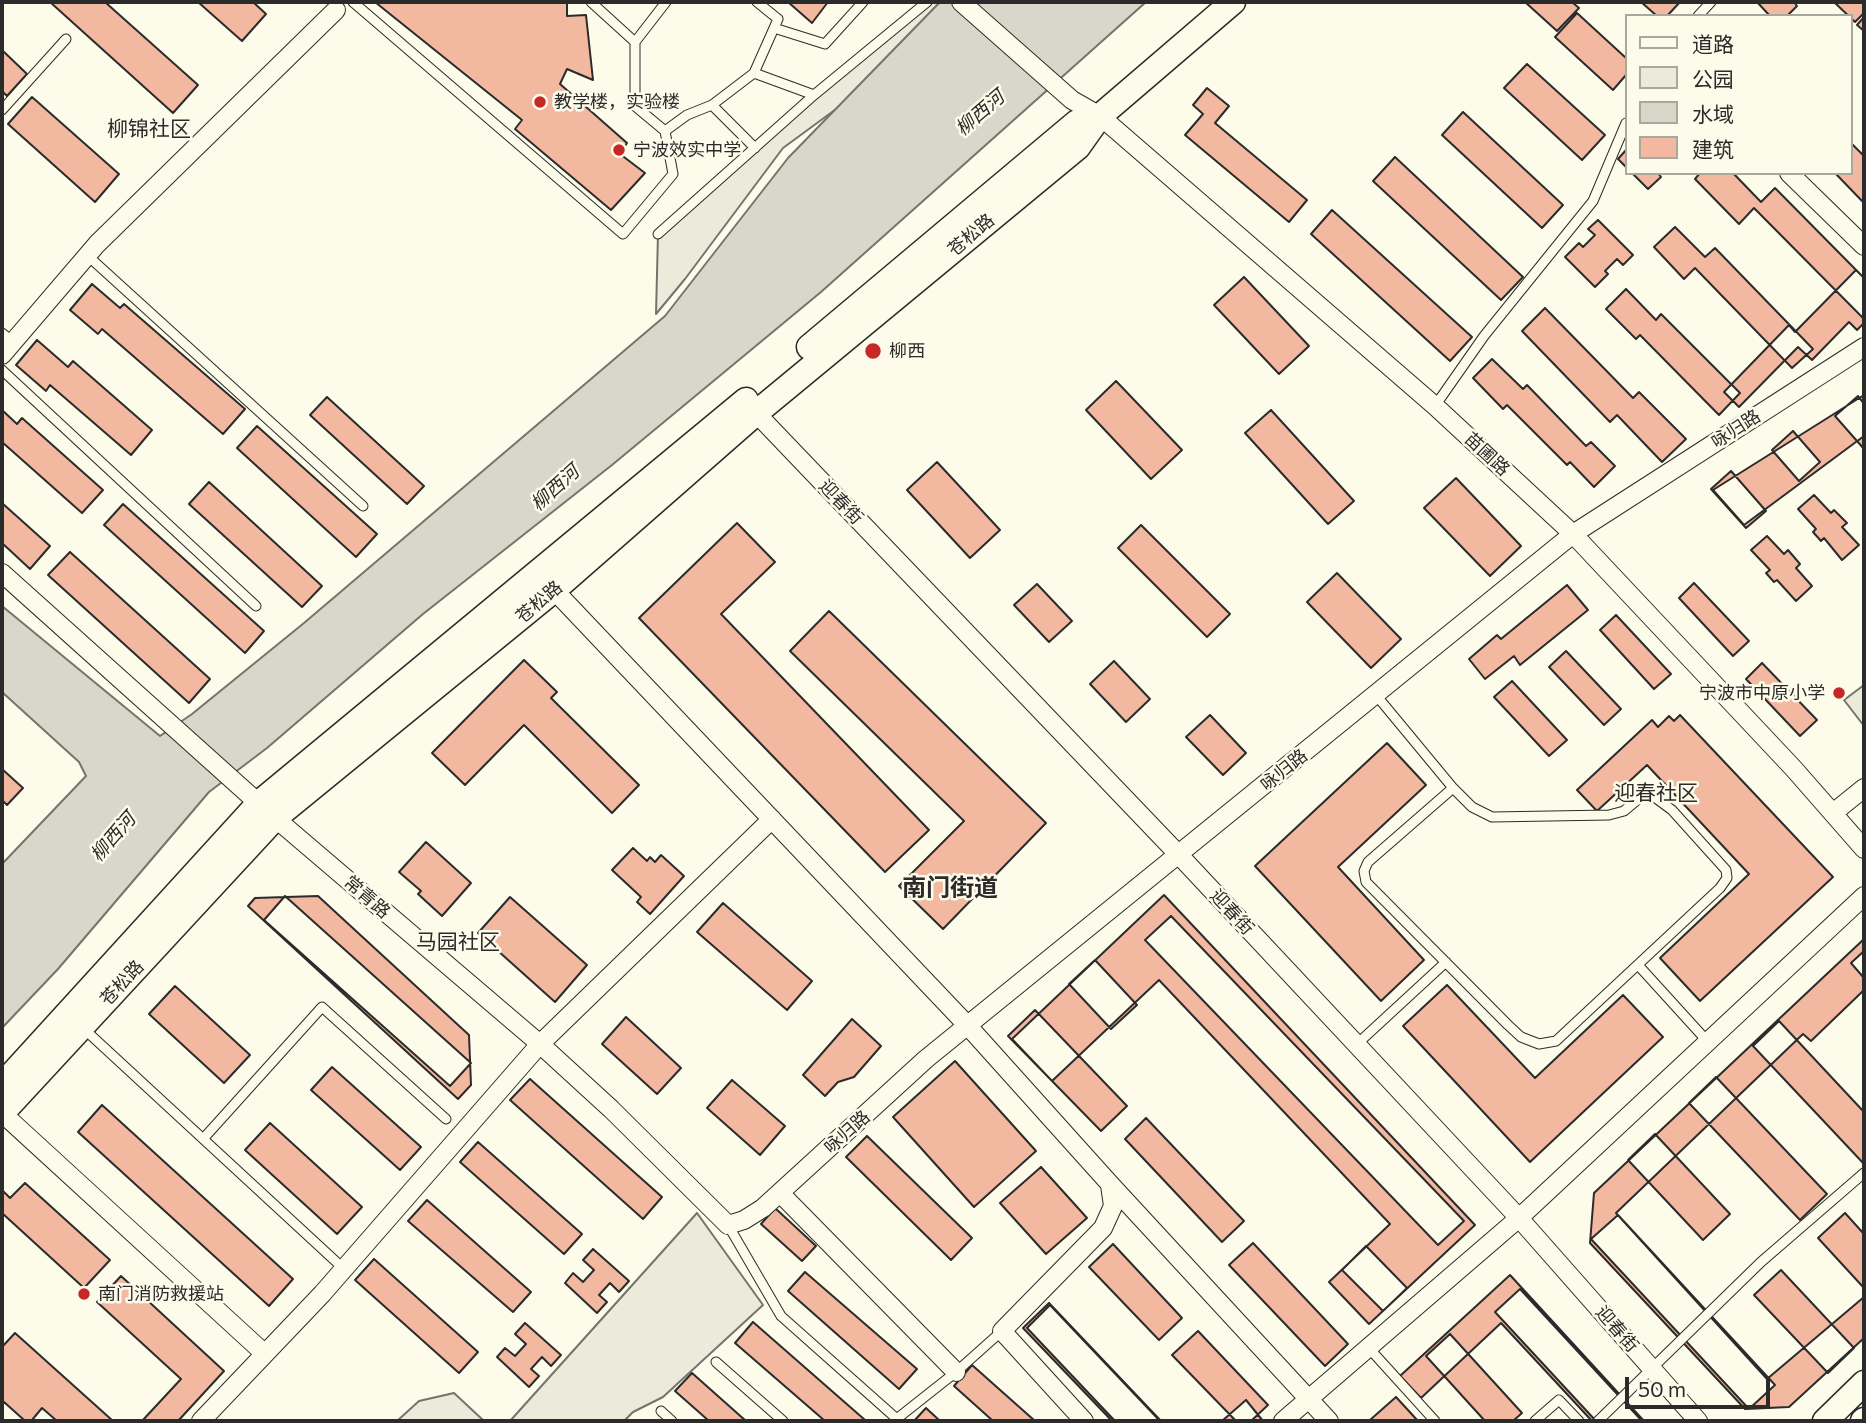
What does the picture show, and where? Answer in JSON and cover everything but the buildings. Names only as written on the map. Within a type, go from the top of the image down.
[{"type":"main road","name":"苍松路","points":[[2,1113],[82,1027],[261,806],[554,590],[756,413],[1079,146],[1100,116],[1233,2]]},
{"type":"main road","name":"苍松路","points":[[2,1085],[261,806],[1077,122],[1100,116]]},
{"type":"main road","points":[[1825,1421],[1864,1383]]},
{"type":"street","name":"苗圃路","points":[[961,2],[1072,100],[1100,116],[1435,406],[1573,534],[1864,849]]},
{"type":"street","points":[[5,343],[88,256],[336,9]]},
{"type":"street","points":[[1791,175],[1864,246]]},
{"type":"street","name":"咏归路","points":[[728,1224],[744,1220],[763,1208],[926,1059],[1573,534],[1864,347]]},
{"type":"street","name":"迎春街","points":[[756,413],[1179,855],[1519,1218],[1698,1421]]},
{"type":"street","name":"常青路","points":[[2,573],[261,806],[540,1045],[611,1109],[728,1224]]},
{"type":"street","points":[[554,590],[968,1026],[1329,1421]]},
{"type":"street","points":[[1833,813],[1864,788]]},
{"type":"street","points":[[201,1421],[344,1269],[540,1045],[772,819]]},
{"type":"street","points":[[1283,1421],[1519,1218],[1864,896]]},
{"type":"street","points":[[2,1113],[265,1354]]},
{"type":"street","points":[[1084,1421],[1002,1331],[1103,1228],[1113,1206],[1110,1184]]},
{"type":"street","points":[[779,1193],[956,1372]]},
{"type":"lane","points":[[353,2],[623,234],[673,174],[665,131],[635,106],[635,42],[666,2]]},
{"type":"lane","points":[[591,2],[635,42]]},
{"type":"lane","points":[[665,131],[687,116],[712,105],[754,73],[778,19],[757,2]]},
{"type":"lane","points":[[774,28],[825,44],[863,2]]},
{"type":"lane","points":[[658,234],[814,95],[927,2]]},
{"type":"lane","points":[[2,110],[66,39]]},
{"type":"lane","points":[[754,73],[814,95]]},
{"type":"lane","points":[[712,105],[755,148]]},
{"type":"lane","points":[[1435,406],[1484,336],[1594,201],[1624,129]]},
{"type":"lane","points":[[88,256],[363,506]]},
{"type":"lane","points":[[2,370],[256,606]]},
{"type":"lane","points":[[1376,695],[1472,807],[1492,817],[1609,815],[1624,811],[1643,795],[1653,796],[1672,810],[1726,870],[1727,878],[1720,888],[1556,1041],[1539,1044],[1521,1037],[1366,882],[1364,871],[1368,862],[1453,788]]},
{"type":"lane","points":[[1356,1045],[1446,962]]},
{"type":"lane","points":[[1638,965],[1708,1042]]},
{"type":"lane","points":[[203,1139],[322,1007],[446,1119]]},
{"type":"lane","points":[[82,1027],[344,1269]]},
{"type":"lane","points":[[1598,1421],[1761,1262],[1864,1174]]},
{"type":"lane","points":[[728,1224],[781,1316],[895,1420],[956,1372],[1002,1331]]},
{"type":"lane","points":[[1368,1347],[1435,1421]]},
{"type":"lane","points":[[716,1362],[783,1421]]},
{"type":"lane","points":[[1535,1421],[1559,1401],[1579,1421]]},
{"type":"lane","points":[[661,1411],[672,1421]]},
{"type":"green space","points":[[928,2],[961,2],[971,10],[783,148],[656,314],[658,234]]},
{"type":"green space","points":[[1864,685],[1864,726],[1844,700]]},
{"type":"green space","points":[[697,1213],[763,1305],[663,1397],[633,1412],[624,1421],[510,1421]]},
{"type":"green space","points":[[454,1393],[484,1421],[397,1421],[419,1401]]},
{"type":"water","name":"柳西河","points":[[940,2],[1146,2],[821,292],[612,465],[423,614],[267,748],[209,792],[58,969],[2,1028],[2,864],[86,776],[79,762],[2,692],[2,606],[160,736],[192,714],[304,623],[665,316],[788,158]]},
{"type":"place","name":"教学楼，实验楼","points":[[540,102]]},
{"type":"place","name":"宁波效实中学","points":[[619,150]]},
{"type":"place","name":"柳西","points":[[873,351]]},
{"type":"place","name":"宁波市中原小学","points":[[1839,693]]},
{"type":"place","name":"南门消防救援站","points":[[84,1294]]},
{"type":"district","name":"柳锦社区","points":[[149,129]]},
{"type":"district","name":"迎春社区","points":[[1656,793]]},
{"type":"district","name":"南门街道","points":[[950,888]]},
{"type":"district","name":"马园社区","points":[[458,942]]}]
